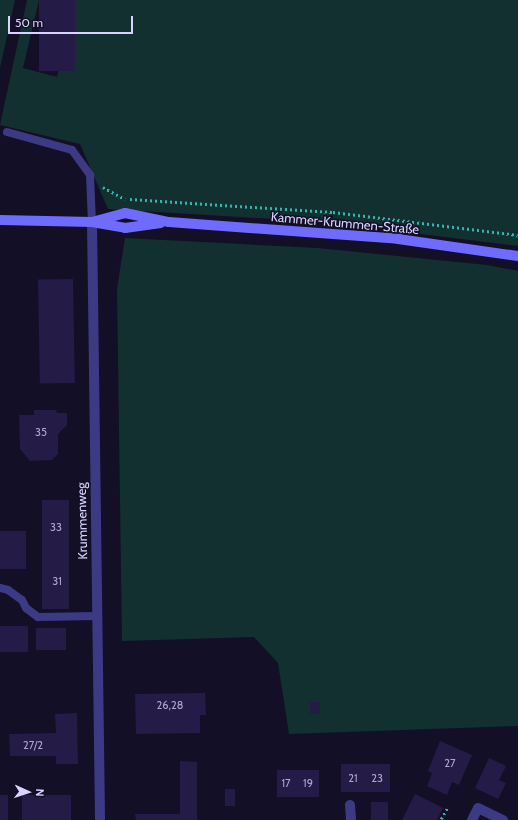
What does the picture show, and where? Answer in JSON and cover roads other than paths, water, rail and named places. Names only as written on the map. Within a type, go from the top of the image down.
[{"type":"street","name":"Kammer-Krummen-Straße","points":[[92,222],[125,213],[169,222],[398,239],[518,256]]},
{"type":"street","name":"Kammer-Krummen-Straße","points":[[0,220],[92,222],[125,228],[169,222]]},
{"type":"street","name":"Krummenweg","points":[[92,222],[100,820]]},
{"type":"street","points":[[350,805],[351,820]]},
{"type":"street","points":[[472,820],[478,808],[503,820]]},
{"type":"lane","points":[[7,132],[72,150],[90,175],[92,222]]},
{"type":"lane","points":[[0,588],[8,590],[22,600],[26,608],[38,617],[97,616]]}]
